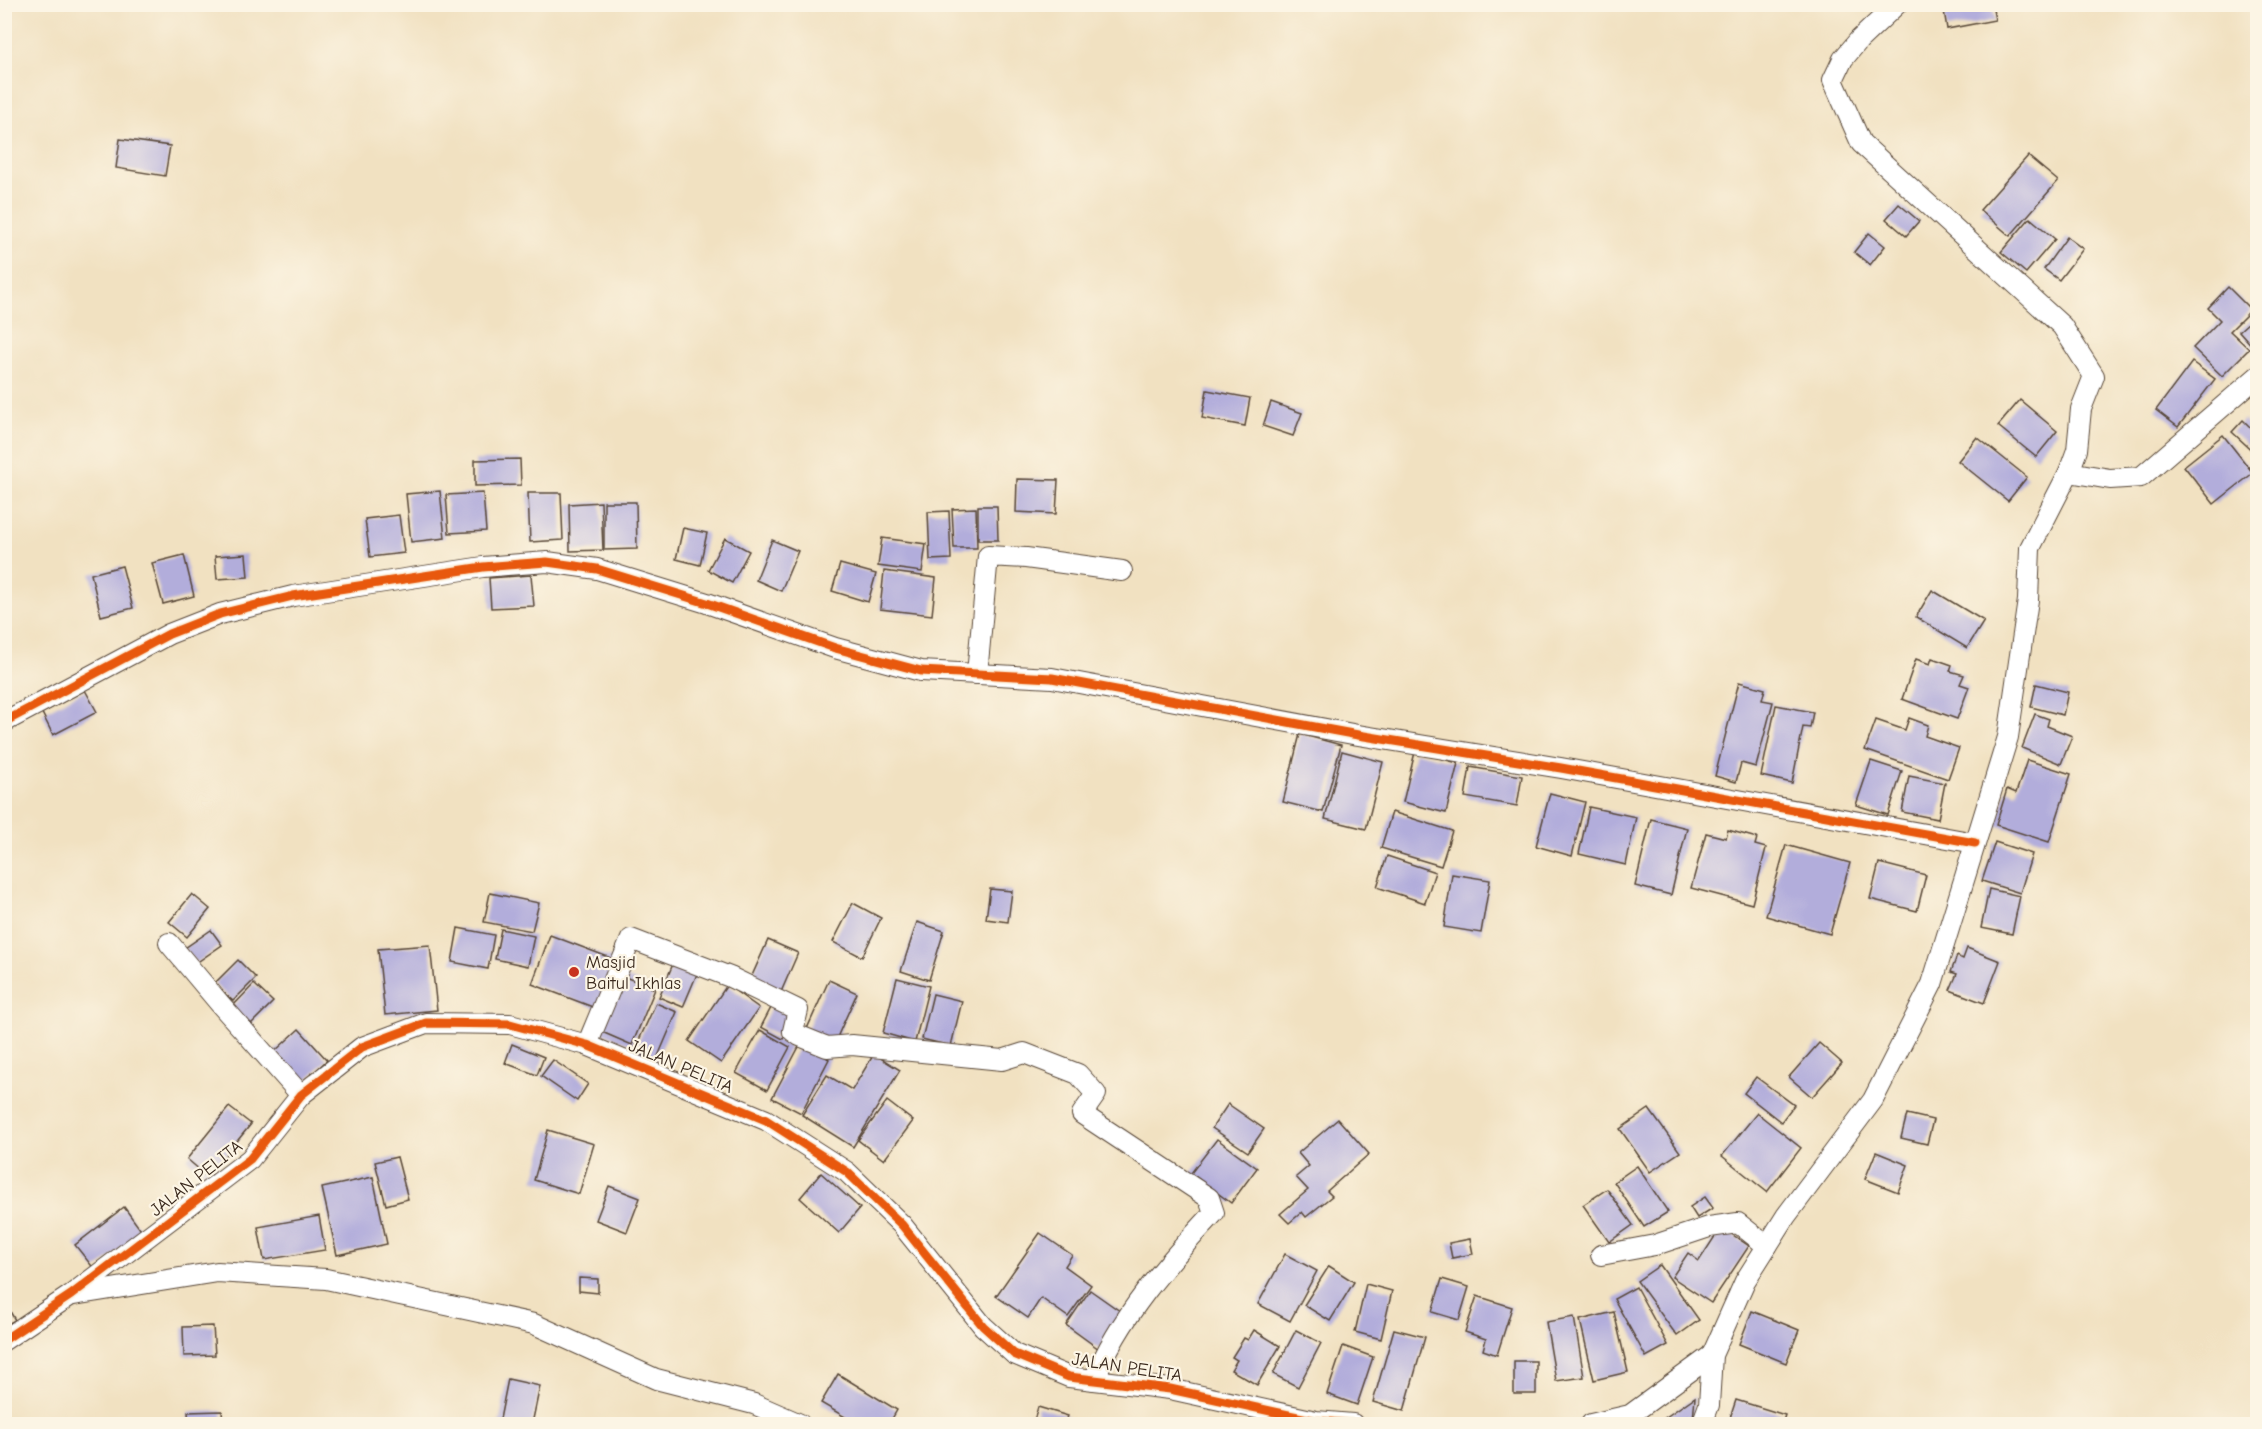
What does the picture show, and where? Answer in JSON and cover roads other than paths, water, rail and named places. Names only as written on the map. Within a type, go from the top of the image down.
[{"type":"street","points":[[1702,1425],[1709,1405],[1712,1355],[1745,1281],[1786,1216],[1873,1100],[1932,984],[2008,737],[2028,600],[2030,548],[2069,472],[2077,450],[2081,409],[2094,376],[2062,326],[1861,143],[1833,80],[1843,59],[1859,40],[1898,4]]},
{"type":"street","points":[[2069,472],[2110,479],[2141,477],[2258,376]]},
{"type":"street","points":[[977,674],[988,556],[1026,558],[1122,571]]},
{"type":"street","points":[[4,722],[169,634],[220,614],[304,595],[483,567],[547,562],[597,569],[707,603],[835,648],[921,671],[1052,678],[1358,735],[1561,768],[1975,843]]},
{"type":"street","points":[[587,1045],[631,939],[730,977],[798,1010],[793,1031],[826,1047],[852,1045],[1002,1060],[1024,1053],[1078,1074],[1096,1094],[1082,1114],[1209,1198],[1214,1213],[1184,1245],[1136,1304],[1101,1361],[1094,1380]]},
{"type":"street","points":[[169,943],[301,1095]]},
{"type":"street","name":"JALAN PELITA","points":[[4,1340],[71,1295],[250,1159],[301,1095],[362,1047],[426,1023],[510,1024],[587,1045],[766,1120],[847,1172],[902,1225],[983,1326],[1014,1354],[1069,1377],[1170,1389],[1316,1421],[1353,1425]]},
{"type":"street","points":[[1601,1255],[1655,1245],[1709,1227],[1738,1223],[1767,1246]]},
{"type":"street","points":[[71,1295],[217,1272],[326,1279],[534,1324],[656,1379],[754,1404],[800,1425]]},
{"type":"street","points":[[1591,1425],[1630,1415],[1712,1355]]},
{"type":"place","name":"Masjid Baitul Ikhlas","points":[[574,972]]}]
